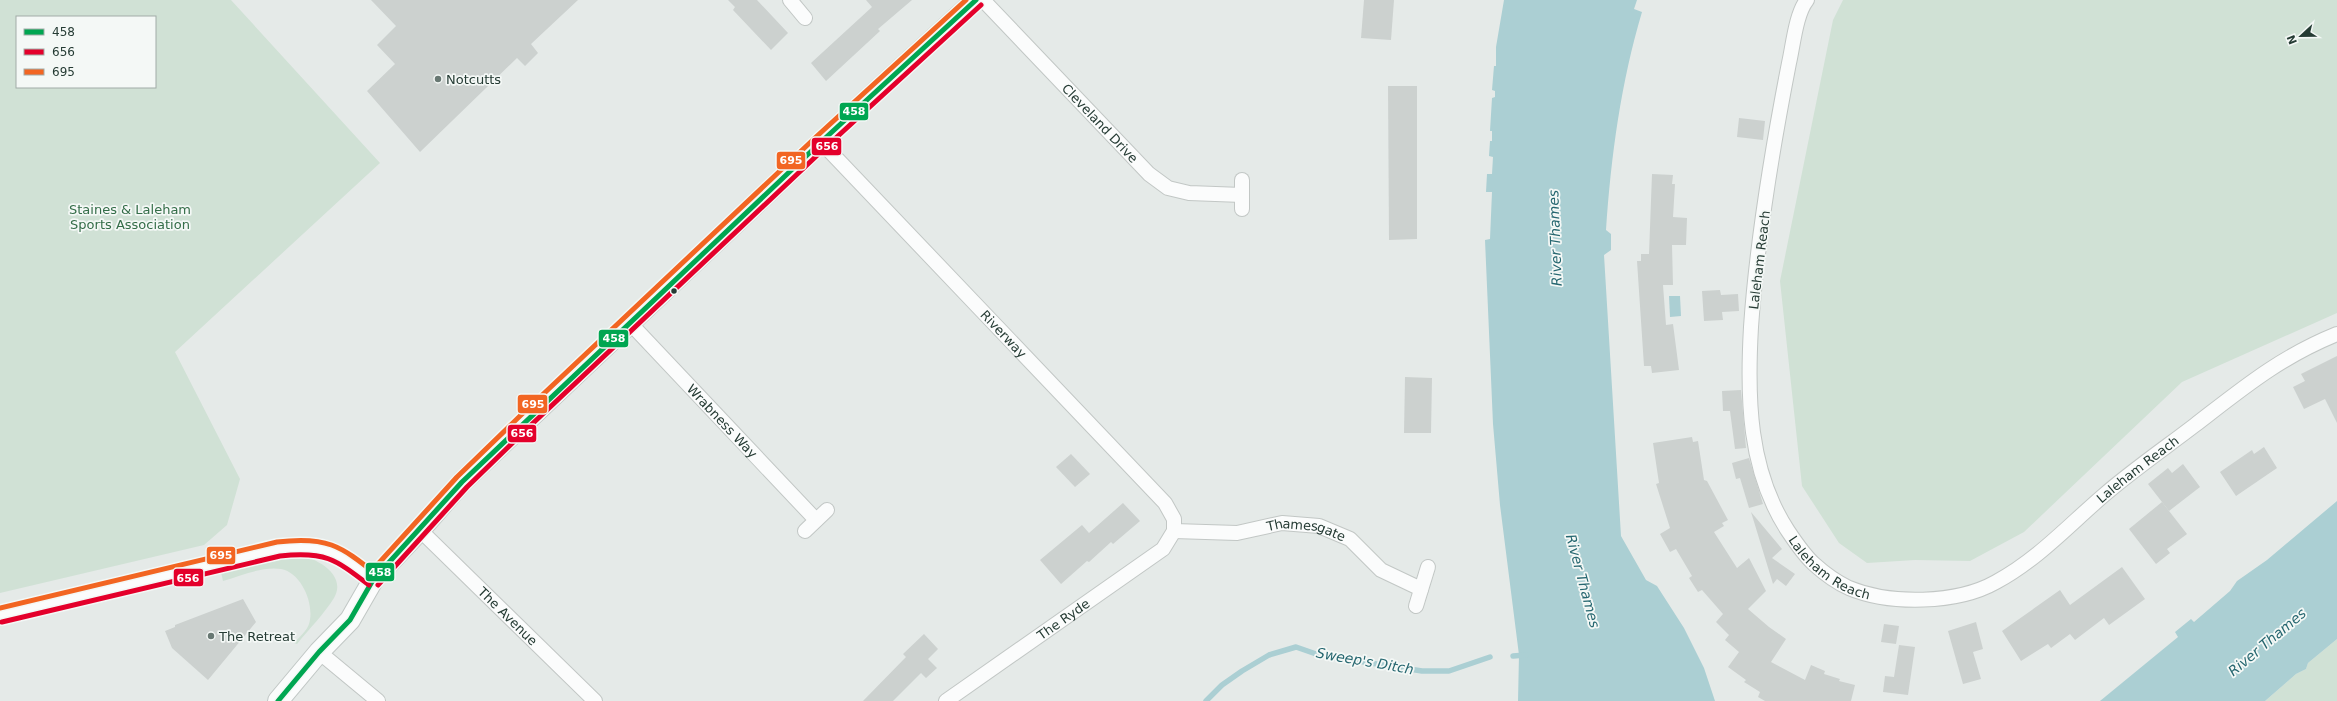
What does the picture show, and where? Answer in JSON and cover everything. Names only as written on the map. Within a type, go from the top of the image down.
[{"type":"main road","points":[[278,701],[319,652],[350,620],[373,580],[462,482],[629,322],[821,142],[976,0]]},
{"type":"street","points":[[790,0],[805,18]]},
{"type":"street","name":"Cleveland Drive","points":[[983,0],[1149,174],[1168,188],[1242,202],[1242,180]]},
{"type":"street","name":"Laleham Reach","points":[[1806,0],[1802,6],[1793,46],[1770,170],[1753,294],[1749,362],[1750,407],[1754,443],[1770,500],[1798,546],[1810,560],[1834,580],[1867,594],[1898,598],[1933,599],[1977,591],[1996,582],[2042,550],[2123,479],[2274,365],[2312,344],[2337,334]]},
{"type":"street","name":"Riverway","points":[[821,142],[1165,503],[1174,519],[1174,531]]},
{"type":"street","name":"Wrabness Way","points":[[629,322],[816,520]]},
{"type":"street","points":[[805,531],[826,510]]},
{"type":"street","name":"Thamesgate","points":[[1174,531],[1238,533],[1282,523],[1319,526],[1350,539],[1381,570],[1421,589]]},
{"type":"street","name":"The Avenue","points":[[420,530],[595,701]]},
{"type":"street","name":"The Ryde","points":[[946,701],[1164,549],[1174,531]]},
{"type":"street","points":[[0,615],[280,549],[302,546],[320,547],[345,557],[373,580]]},
{"type":"street","points":[[1416,606],[1428,567]]},
{"type":"street","points":[[319,652],[378,701]]},
{"type":"green space","name":"Staines & Laleham Sports Association","points":[[0,0],[231,0],[380,163],[175,352],[240,479],[227,525],[204,545],[0,593]]},
{"type":"green space","points":[[1843,0],[2337,0],[2337,313],[2182,382],[2024,532],[1970,561],[1915,560],[1867,563],[1839,543],[1802,486],[1780,281],[1833,20]]},
{"type":"green space","points":[[295,555],[311,559],[327,568],[333,574],[337,589],[330,604],[297,644],[294,643],[309,624],[310,608],[305,591],[301,583],[295,577],[281,569],[274,568],[252,572],[223,581],[221,572]]},
{"type":"green space","points":[[2337,639],[2337,701],[2265,701],[2296,674],[2306,669],[2308,663]]},
{"type":"water","name":"River Thames","points":[[1504,0],[1637,0],[1634,9],[1642,12],[1628,65],[1618,120],[1606,230],[1611,234],[1611,250],[1604,255],[1621,536],[1646,580],[1657,586],[1684,628],[1704,668],[1715,701],[1518,701],[1519,655],[1500,505],[1493,424],[1485,240],[1490,239],[1492,192],[1486,192],[1487,174],[1492,174],[1493,157],[1489,156],[1490,141],[1492,141],[1492,131],[1490,131],[1492,98],[1495,97],[1495,91],[1492,90],[1494,66],[1496,66],[1496,47]]},
{"type":"water","points":[[1669,296],[1680,296],[1681,316],[1670,317]]},
{"type":"water","name":"River Thames","points":[[2337,501],[2337,639],[2308,663],[2306,669],[2296,674],[2265,701],[2100,701],[2178,637],[2175,632],[2191,619],[2194,622],[2230,591],[2237,581],[2267,560]]},
{"type":"building","name":"Notcutts","points":[[371,0],[578,0],[531,44],[538,53],[525,66],[517,58],[420,152],[367,91],[395,64],[377,45],[396,26]]},
{"type":"building","points":[[728,0],[757,0],[788,33],[771,50],[733,10],[735,7]]},
{"type":"building","points":[[866,0],[912,0],[878,29],[880,31],[826,81],[811,63],[872,7]]},
{"type":"building","points":[[1364,0],[1394,0],[1391,40],[1361,38]]},
{"type":"building","points":[[1388,86],[1417,86],[1417,239],[1389,240]]},
{"type":"building","points":[[1739,118],[1765,121],[1763,140],[1737,137]]},
{"type":"building","points":[[1652,174],[1673,175],[1672,184],[1675,184],[1673,217],[1687,218],[1686,245],[1672,245],[1673,285],[1663,285],[1666,325],[1673,324],[1679,370],[1652,373],[1651,366],[1644,366],[1637,261],[1641,261],[1641,254],[1649,254]]},
{"type":"building","points":[[1720,290],[1721,295],[1738,294],[1739,311],[1722,312],[1723,320],[1704,321],[1702,291]]},
{"type":"building","points":[[2337,356],[2337,423],[2325,399],[2304,409],[2293,387],[2305,381],[2301,374]]},
{"type":"building","points":[[1405,377],[1432,378],[1431,433],[1404,433]]},
{"type":"building","points":[[1741,390],[1746,448],[1735,449],[1730,411],[1723,411],[1722,391]]},
{"type":"building","points":[[1692,437],[1693,442],[1698,441],[1704,480],[1707,481],[1728,520],[1722,523],[1724,526],[1714,532],[1737,568],[1749,558],[1766,591],[1748,609],[1786,639],[1771,662],[1805,680],[1811,665],[1825,671],[1824,674],[1840,679],[1839,681],[1855,685],[1851,701],[1765,701],[1758,697],[1760,692],[1744,682],[1746,680],[1728,667],[1739,652],[1725,640],[1729,635],[1716,622],[1723,614],[1702,590],[1698,592],[1689,578],[1692,576],[1676,549],[1670,552],[1660,534],[1670,528],[1656,484],[1659,483],[1653,443]]},
{"type":"building","points":[[2264,447],[2277,468],[2236,496],[2220,472],[2252,450],[2254,454]]},
{"type":"building","points":[[1071,454],[1090,474],[1075,487],[1056,467]]},
{"type":"building","points":[[1749,458],[1763,504],[1749,508],[1740,478],[1736,479],[1732,463]]},
{"type":"building","points":[[2183,464],[2200,487],[2169,511],[2148,484],[2168,468],[2172,473]]},
{"type":"building","points":[[2162,502],[2187,534],[2167,549],[2170,553],[2156,564],[2129,529]]},
{"type":"building","points":[[1123,503],[1140,521],[1113,544],[1111,542],[1089,562],[1087,561],[1061,584],[1040,560],[1082,525],[1089,533]]},
{"type":"building","points":[[1751,512],[1782,549],[1772,558],[1795,574],[1786,586],[1777,579],[1773,584]]},
{"type":"building","points":[[2122,567],[2145,599],[2109,625],[2104,618],[2075,640],[2070,634],[2051,648],[2048,644],[2021,661],[2002,631],[2060,590],[2070,605]]},
{"type":"building","name":"The Retreat","points":[[243,599],[256,622],[208,680],[172,648],[165,631],[175,627],[175,625]]},
{"type":"building","points":[[1976,622],[1983,649],[1973,652],[1981,679],[1963,684],[1948,631]]},
{"type":"building","points":[[1884,624],[1899,626],[1896,644],[1881,642]]},
{"type":"building","points":[[924,634],[938,649],[928,659],[937,668],[926,678],[921,673],[893,701],[863,701],[906,657],[903,654]]},
{"type":"building","points":[[1899,645],[1915,647],[1908,695],[1883,692],[1885,676],[1894,677]]},
{"type":"waterway","name":"Sweep's Ditch","points":[[1206,701],[1222,685],[1242,671],[1269,655],[1296,647],[1319,655],[1422,671],[1449,671],[1490,657]]},
{"type":"waterway","name":"Sweep's Ditch","points":[[1513,656],[1526,655]]},
{"type":"transit line","name":"695","points":[[368,575],[457,477],[520,416],[816,137],[966,0]]},
{"type":"transit line","name":"458","points":[[278,701],[319,652],[350,620],[373,580],[462,482],[821,142],[976,0]]},
{"type":"transit line","name":"656","points":[[378,585],[467,487],[530,426],[826,147],[981,5]]},
{"type":"transit line","name":"695","points":[[0,608],[277,542],[294,540],[308,540],[332,545],[353,556],[377,575]]},
{"type":"transit line","name":"656","points":[[2,622],[280,556],[308,555],[329,559],[338,563],[369,585]]},
{"type":"place","name":"Notcutts","points":[[438,79]]},
{"type":"place","name":"The Retreat","points":[[211,636]]}]
